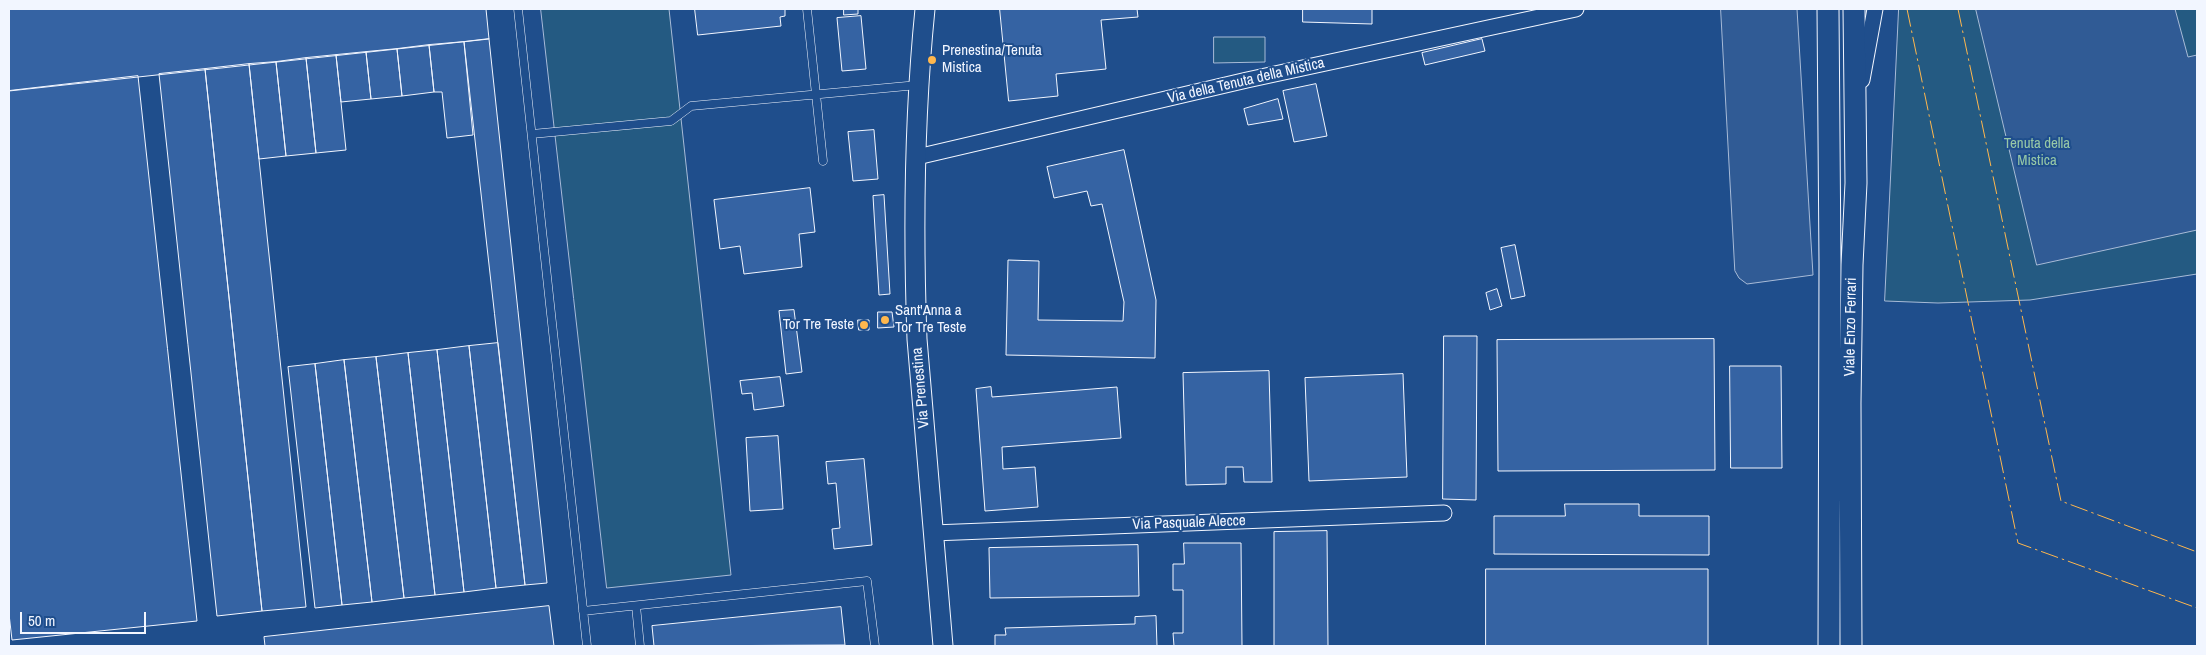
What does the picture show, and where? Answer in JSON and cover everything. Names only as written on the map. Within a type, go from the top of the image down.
[{"type":"main road","name":"Viale Enzo Ferrari","points":[[1828,9],[1830,255],[1829,646]]},
{"type":"main road","name":"Viale Enzo Ferrari","points":[[1851,646],[1850,403],[1856,108],[1854,9]]},
{"type":"street","name":"Via Prenestina","points":[[925,9],[918,85],[915,248],[917,339],[944,646]]},
{"type":"street","name":"Via della Tenuta della Mistica","points":[[917,157],[1248,80],[1576,9]]},
{"type":"street","points":[[1856,108],[1876,9]]},
{"type":"street","name":"Via Pasquale Alecce","points":[[933,533],[1444,513]]},
{"type":"lane","points":[[518,9],[587,646]]},
{"type":"lane","points":[[807,9],[823,161]]},
{"type":"lane","points":[[532,134],[671,121],[691,106],[918,85]]},
{"type":"lane","points":[[584,611],[867,581],[875,646]]},
{"type":"lane","points":[[636,606],[640,646]]},
{"type":"green space","points":[[541,9],[669,9],[731,575],[607,588]]},
{"type":"green space","name":"Tenuta della Mistica","points":[[1899,9],[2197,9],[2197,274],[2030,300],[1938,303],[1885,301]]},
{"type":"green space","points":[[1214,37],[1265,37],[1265,62],[1214,63]]},
{"type":"shaded area","points":[[1721,9],[1797,9],[1813,275],[1747,284],[1739,278],[1735,271]]},
{"type":"shaded area","points":[[1976,9],[2175,9],[2188,57],[2197,55],[2197,230],[2037,265]]},
{"type":"building","points":[[9,9],[486,9],[489,39],[9,91]]},
{"type":"building","points":[[695,9],[785,9],[785,16],[780,17],[781,26],[698,35]]},
{"type":"building","points":[[844,9],[858,9],[858,14],[844,15]]},
{"type":"building","points":[[1000,9],[1137,9],[1138,17],[1101,20],[1106,69],[1056,74],[1058,96],[1009,101]]},
{"type":"building","points":[[1303,9],[1372,9],[1372,24],[1303,22]]},
{"type":"building","points":[[861,16],[866,69],[842,71],[837,18]]},
{"type":"building","points":[[489,39],[547,583],[525,585],[464,42]]},
{"type":"building","points":[[1482,39],[1485,51],[1425,65],[1422,53]]},
{"type":"building","points":[[464,42],[473,135],[447,138],[442,92],[434,92],[429,45]]},
{"type":"building","points":[[429,45],[434,92],[402,96],[397,49]]},
{"type":"building","points":[[397,49],[402,96],[371,99],[366,52]]},
{"type":"building","points":[[366,52],[371,99],[341,102],[336,55]]},
{"type":"building","points":[[336,55],[346,150],[316,153],[306,58]]},
{"type":"building","points":[[306,58],[316,153],[286,156],[276,62]]},
{"type":"building","points":[[276,62],[286,156],[259,159],[249,64]]},
{"type":"building","points":[[249,64],[306,607],[262,611],[205,69]]},
{"type":"building","points":[[205,69],[262,611],[217,616],[159,74]]},
{"type":"building","points":[[138,76],[197,621],[12,640],[9,614],[9,91]]},
{"type":"building","points":[[1316,84],[1327,136],[1294,142],[1283,91]]},
{"type":"building","points":[[1278,99],[1283,119],[1248,125],[1244,109]]},
{"type":"building","points":[[874,130],[878,179],[853,181],[848,132]]},
{"type":"building","points":[[1124,150],[1156,300],[1155,358],[1006,355],[1008,260],[1039,261],[1038,320],[1123,321],[1124,302],[1102,204],[1091,206],[1087,191],[1054,198],[1047,167]]},
{"type":"building","points":[[810,188],[815,232],[799,234],[802,267],[744,274],[740,246],[720,249],[714,200]]},
{"type":"building","points":[[884,195],[890,294],[879,295],[873,196]]},
{"type":"building","points":[[1515,245],[1525,296],[1511,299],[1501,248]]},
{"type":"building","points":[[1497,289],[1502,306],[1490,310],[1486,293]]},
{"type":"building","points":[[794,310],[802,372],[786,374],[779,311]]},
{"type":"building","name":"Sant'Anna a Tor Tre Teste","points":[[878,312],[892,312],[894,327],[878,328]]},
{"type":"building","name":"Tor Tre Teste","points":[[858,320],[869,320],[869,330],[859,330]]},
{"type":"building","points":[[1444,336],[1477,336],[1476,500],[1443,499]]},
{"type":"building","points":[[1714,339],[1715,470],[1498,471],[1497,340]]},
{"type":"building","points":[[498,343],[525,585],[496,588],[469,346]]},
{"type":"building","points":[[469,346],[496,588],[464,592],[437,350]]},
{"type":"building","points":[[437,350],[464,592],[435,595],[408,353]]},
{"type":"building","points":[[408,353],[435,595],[404,598],[376,357]]},
{"type":"building","points":[[376,357],[404,598],[372,602],[344,360]]},
{"type":"building","points":[[344,360],[372,602],[342,605],[315,364]]},
{"type":"building","points":[[315,364],[342,605],[315,608],[288,367]]},
{"type":"building","points":[[1730,366],[1781,366],[1782,468],[1731,468]]},
{"type":"building","points":[[1269,371],[1272,482],[1244,482],[1243,467],[1226,467],[1226,484],[1186,485],[1183,373]]},
{"type":"building","points":[[1403,374],[1407,477],[1309,481],[1305,378]]},
{"type":"building","points":[[780,377],[784,406],[754,410],[752,393],[742,394],[740,381]]},
{"type":"building","points":[[991,387],[992,397],[1117,387],[1121,438],[1002,447],[1003,469],[1035,467],[1038,507],[985,511],[976,389]]},
{"type":"building","points":[[778,436],[783,509],[750,511],[746,438]]},
{"type":"building","points":[[864,459],[872,545],[834,549],[832,529],[840,528],[836,483],[828,484],[826,462]]},
{"type":"building","points":[[1565,504],[1639,504],[1639,516],[1709,516],[1709,555],[1494,554],[1494,516],[1565,516]]},
{"type":"building","points":[[1327,531],[1328,646],[1274,646],[1274,532]]},
{"type":"building","points":[[1184,543],[1241,543],[1242,646],[1174,646],[1173,633],[1183,633],[1183,590],[1173,590],[1173,564],[1184,564]]},
{"type":"building","points":[[1138,545],[1139,596],[990,598],[989,548]]},
{"type":"building","points":[[1486,569],[1708,569],[1708,646],[1486,646]]},
{"type":"building","points":[[549,606],[554,646],[265,646],[264,637]]},
{"type":"building","points":[[841,607],[845,645],[654,646],[652,626]]},
{"type":"building","points":[[1156,616],[1157,646],[995,646],[995,635],[1006,635],[1005,628],[1135,624],[1135,617]]},
{"type":"power","points":[[1907,9],[2018,543],[2197,608]]},
{"type":"power","points":[[1958,9],[2061,501],[2197,552]]},
{"type":"place","name":"Prenestina/Tenuta Mistica","points":[[932,60]]},
{"type":"place","name":"Sant'Anna a Tor Tre Teste","points":[[885,320]]},
{"type":"place","name":"Tor Tre Teste","points":[[864,325]]}]
